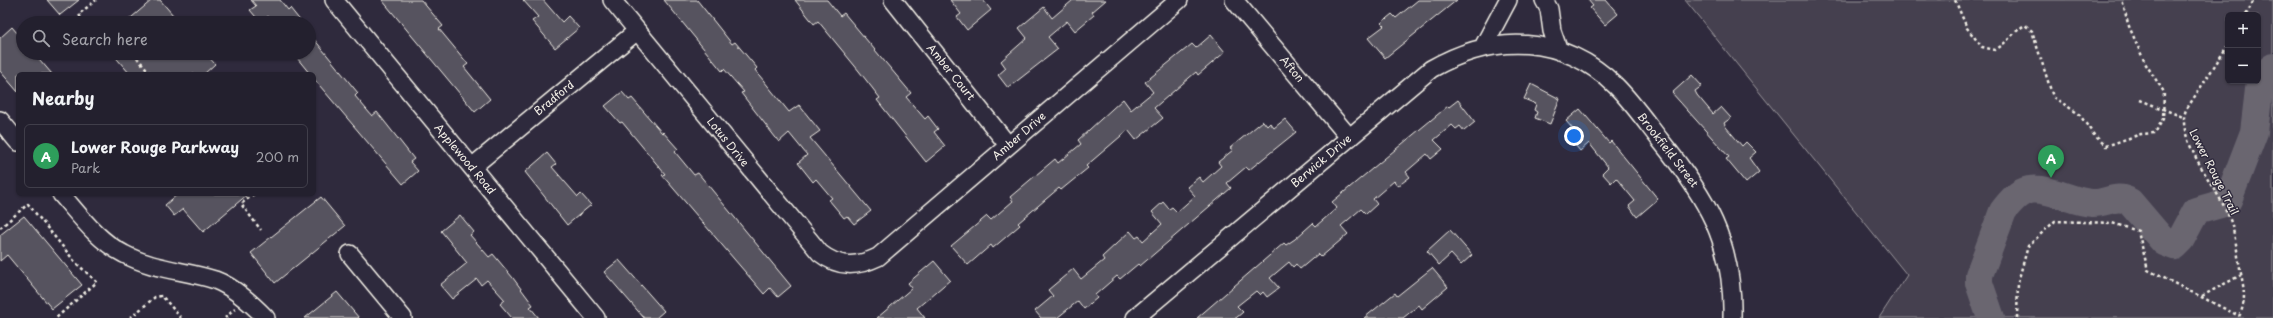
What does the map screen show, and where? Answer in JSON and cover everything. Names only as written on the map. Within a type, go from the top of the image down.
[{"type":"street","name":"Applewood Road","points":[[334,0],[596,318]]},
{"type":"street","name":"Lotus Drive","points":[[612,0],[820,253],[834,262],[856,265]]},
{"type":"street","name":"Amber Court","points":[[893,0],[1008,145]]},
{"type":"street","name":"Amber Drive","points":[[856,265],[878,257],[1179,0]]},
{"type":"street","name":"Afton","points":[[1234,0],[1349,137]]},
{"type":"street","points":[[1483,47],[1508,0]]},
{"type":"street","points":[[1544,0],[1549,9],[1552,31],[1559,51]]},
{"type":"street","name":"Bradford","points":[[472,167],[637,31]]},
{"type":"street","name":"Berwick Drive","points":[[1135,318],[1431,69],[1449,59],[1483,47],[1499,44],[1525,44]]},
{"type":"street","name":"Brookfield Street","points":[[1525,44],[1559,51],[1592,66],[1616,86],[1688,174],[1706,202],[1726,256],[1731,280],[1732,318]]},
{"type":"street","points":[[0,120],[16,140]]},
{"type":"street","points":[[63,196],[101,239],[123,254],[150,266],[215,280],[238,294],[266,318]]},
{"type":"street","points":[[350,254],[403,318]]},
{"type":"path","points":[[80,16],[79,14],[96,0]]},
{"type":"path","points":[[1955,0],[1967,28],[1982,47],[1995,50],[2006,44],[2015,31],[2025,25],[2032,31],[2053,97],[2079,114],[2094,135],[2106,146],[2141,134],[2155,133],[2163,119],[2164,92],[2145,63],[2128,24],[2123,3],[2120,0]]},
{"type":"path","points":[[2248,12],[2254,0]]},
{"type":"path","name":"Lower Rouge Trail","points":[[2226,48],[2183,117],[2183,129],[2187,141],[2215,188],[2230,218],[2246,297],[2239,317]]},
{"type":"path","points":[[139,60],[149,72]]},
{"type":"path","points":[[2140,100],[2183,117]]},
{"type":"path","points":[[251,196],[241,204],[261,230]]},
{"type":"path","points":[[0,228],[28,204],[76,263],[98,282],[56,318]]},
{"type":"path","points":[[2017,318],[2018,282],[2028,246],[2055,221],[2112,223],[2138,231],[2148,270],[2202,296],[2239,317]]},
{"type":"path","points":[[2202,296],[2241,275]]},
{"type":"path","points":[[130,318],[156,297],[162,296],[181,318]]},
{"type":"path","points":[[225,318],[235,309]]},
{"type":"shaded area","points":[[1685,0],[2273,0],[2273,318],[1879,318],[1907,275]]},
{"type":"building","points":[[47,0],[79,0],[60,15]]},
{"type":"building","points":[[152,0],[160,0],[174,16],[133,16]]},
{"type":"building","points":[[251,0],[280,0],[288,10],[290,8],[296,16],[255,16],[250,10],[256,6]]},
{"type":"building","points":[[382,0],[421,0],[443,26],[439,29],[468,64],[464,67],[490,99],[475,112]]},
{"type":"building","points":[[523,0],[543,0],[562,22],[568,16],[579,28],[555,48],[532,21],[538,17]]},
{"type":"building","points":[[664,0],[697,0],[732,44],[735,42],[757,68],[755,70],[789,112],[799,105],[820,131],[810,138],[871,211],[854,224],[847,216],[844,218],[829,200],[832,198],[816,179],[813,182],[798,163],[807,155],[789,133],[779,142],[741,93],[744,92],[724,69],[722,71]]},
{"type":"building","points":[[795,0],[827,0],[840,16],[844,13],[911,93],[906,97],[925,119],[928,116],[938,129],[934,132],[945,146],[926,162],[877,100],[880,98],[859,71],[818,21],[814,24]]},
{"type":"building","points":[[950,0],[983,0],[991,10],[967,30],[957,17],[961,14]]},
{"type":"building","points":[[1073,0],[1106,0],[1092,12],[1094,15],[1075,31],[1067,21],[1048,37],[1058,49],[1008,88],[998,75],[1006,68],[1001,61],[1027,38],[1019,28],[1044,7],[1052,18]]},
{"type":"building","points":[[1418,0],[1457,0],[1385,58],[1368,38],[1384,26],[1381,23],[1392,14],[1396,18]]},
{"type":"building","points":[[1588,0],[1606,0],[1618,14],[1605,25],[1590,8],[1593,6]]},
{"type":"building","points":[[12,27],[16,32],[16,60],[40,60],[50,72],[16,72],[16,90],[0,71],[0,38]]},
{"type":"building","points":[[1211,35],[1225,52],[1198,75],[1196,72],[1154,108],[1163,118],[1136,140],[1128,130],[1086,166],[1088,168],[1061,190],[1059,188],[1018,223],[1020,225],[993,248],[991,245],[968,265],[951,246],[987,216],[991,220],[1013,201],[1010,197],[1055,159],[1058,163],[1081,144],[1078,140],[1123,99],[1131,110],[1153,92],[1145,82],[1192,44],[1196,48]]},
{"type":"building","points":[[316,42],[358,93],[355,96],[372,116],[377,112],[414,159],[410,162],[418,171],[403,184],[316,81],[316,72],[308,72],[299,60],[316,60]]},
{"type":"building","points":[[118,60],[211,60],[215,64],[206,72],[128,72]]},
{"type":"building","points":[[1692,75],[1702,86],[1695,91],[1697,95],[1713,114],[1721,107],[1731,118],[1724,123],[1726,127],[1742,146],[1746,142],[1756,152],[1749,158],[1759,172],[1746,183],[1726,159],[1729,157],[1672,93]]},
{"type":"building","points":[[1531,84],[1560,99],[1550,124],[1535,118],[1537,112],[1534,110],[1536,104],[1524,99]]},
{"type":"building","points":[[622,92],[629,100],[632,98],[678,149],[675,152],[694,175],[698,173],[791,286],[778,297],[770,288],[764,294],[662,175],[665,174],[622,122],[620,123],[605,106]]},
{"type":"building","points":[[1458,100],[1475,122],[1464,131],[1460,126],[1456,129],[1452,125],[1434,140],[1443,149],[1431,159],[1427,154],[1406,172],[1410,177],[1398,186],[1394,181],[1373,199],[1377,204],[1366,214],[1361,209],[1341,226],[1348,234],[1321,257],[1318,254],[1300,269],[1296,264],[1293,267],[1289,262],[1270,278],[1279,288],[1267,297],[1263,292],[1260,295],[1256,291],[1237,306],[1243,312],[1236,318],[1197,318],[1284,243],[1286,245],[1295,239],[1313,223],[1316,226],[1337,208],[1332,202],[1448,106],[1449,107]]},
{"type":"building","points":[[1580,109],[1609,143],[1611,141],[1658,199],[1637,217],[1629,206],[1635,201],[1616,178],[1611,183],[1602,173],[1608,167],[1589,143],[1580,151],[1571,140],[1578,135],[1566,121]]},
{"type":"building","points":[[1285,119],[1296,132],[1249,170],[1246,167],[1227,183],[1231,188],[1140,266],[1138,264],[1120,279],[1117,276],[1095,295],[1097,298],[1084,309],[1078,301],[1057,318],[1041,318],[1035,311],[1053,296],[1048,290],[1073,269],[1081,279],[1104,260],[1102,257],[1130,231],[1136,238],[1139,236],[1143,241],[1162,224],[1152,212],[1163,202],[1169,209],[1172,207],[1177,212],[1195,196],[1187,187],[1199,177],[1203,182],[1221,166],[1218,162],[1233,150],[1230,148],[1263,121],[1267,126],[1270,123],[1274,128]]},
{"type":"building","points":[[547,153],[556,164],[552,167],[578,197],[581,194],[591,205],[567,225],[525,172]]},
{"type":"building","points":[[176,196],[246,196],[203,232],[183,209],[174,216],[165,205]]},
{"type":"building","points":[[321,197],[345,226],[275,283],[251,253]]},
{"type":"building","points":[[460,215],[474,232],[470,235],[489,257],[493,254],[513,278],[533,305],[530,307],[539,318],[512,318],[500,304],[505,300],[487,280],[481,285],[477,279],[452,299],[440,285],[467,263],[441,231]]},
{"type":"building","points":[[24,216],[82,285],[52,309],[7,255],[0,261],[0,235]]},
{"type":"building","points":[[1450,230],[1472,255],[1461,265],[1451,254],[1439,265],[1427,251]]},
{"type":"building","points":[[619,260],[664,311],[656,318],[644,318],[604,272]]},
{"type":"building","points":[[934,261],[950,280],[917,308],[925,318],[877,318],[912,288],[908,283]]},
{"type":"building","points":[[1432,268],[1448,287],[1422,309],[1419,305],[1403,318],[1364,318],[1395,293],[1397,296]]},
{"type":"building","points":[[337,292],[359,318],[305,318]]},
{"type":"waterway","points":[[1991,318],[1979,283],[1979,275],[2003,211],[2014,198],[2029,190],[2045,191],[2092,203],[2120,198],[2130,202],[2164,242],[2174,246],[2181,239],[2196,211],[2224,203],[2228,200],[2254,132],[2260,81],[2263,75],[2273,67]]},
{"type":"place","name":"Lower Rouge Parkway","points":[[2051,178]]}]
